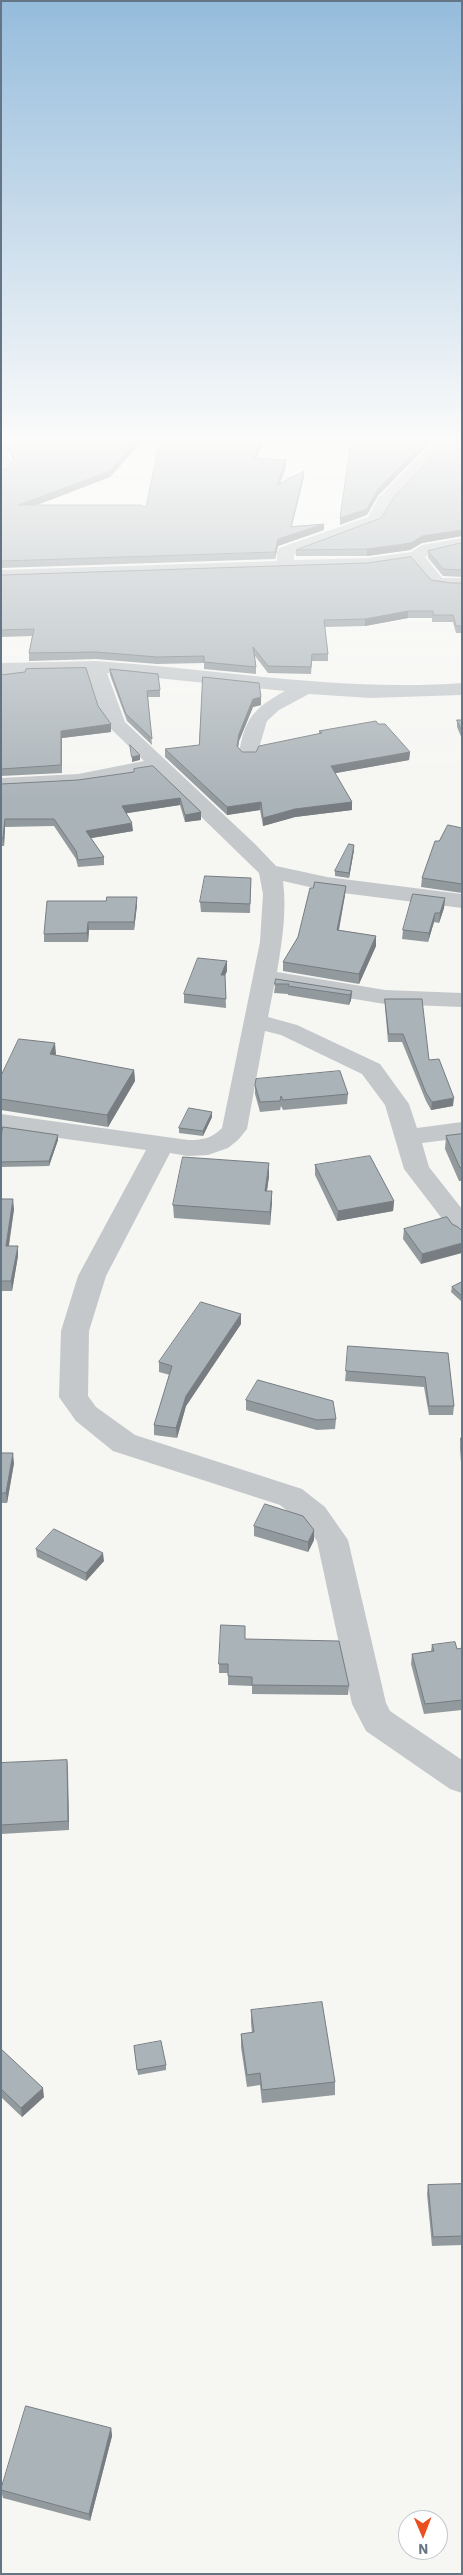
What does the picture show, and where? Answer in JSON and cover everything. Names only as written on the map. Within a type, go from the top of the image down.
[{"type":"street","points":[[286,560],[286,565]]},
{"type":"street","points":[[1,575],[367,563],[387,560]]},
{"type":"street","points":[[419,560],[436,582],[462,583]]},
{"type":"street","points":[[1,1122],[162,1144],[209,1148],[226,1141],[234,1130],[271,942],[274,894],[269,872],[248,848],[117,725],[110,712],[96,668]]},
{"type":"street","points":[[1,669],[125,668],[305,688],[411,693],[441,693],[461,690]]},
{"type":"street","points":[[249,754],[250,738],[256,719],[266,710],[305,688]]},
{"type":"street","points":[[1,784],[78,780],[158,764]]},
{"type":"street","points":[[269,872],[327,884],[462,901]]},
{"type":"street","points":[[264,976],[385,997],[462,1000]]},
{"type":"street","points":[[255,1021],[289,1030],[371,1069],[397,1104],[417,1169],[462,1227]]},
{"type":"street","points":[[406,1137],[462,1130]]},
{"type":"street","points":[[162,1144],[92,1276],[75,1331],[74,1397],[86,1414],[124,1443],[291,1497],[310,1510],[323,1524],[332,1540],[369,1704],[378,1722],[462,1779]]},
{"type":"building","points":[[388,560],[414,560],[431,580],[462,583],[462,626],[456,626],[453,615],[433,615],[433,611],[408,611],[365,619],[324,620],[328,654],[312,654],[311,667],[268,666],[253,647],[256,667],[204,662],[204,656],[157,657],[96,652],[29,653],[34,629],[1,630],[1,575],[367,563]]},
{"type":"building","points":[[436,560],[462,560],[462,570],[443,569]]},
{"type":"building","points":[[86,668],[98,706],[111,724],[61,731],[61,765],[1,769],[1,675],[25,672],[26,669]]},
{"type":"building","points":[[110,669],[158,674],[160,690],[147,691],[152,739],[126,714]]},
{"type":"building","points":[[203,677],[259,683],[261,697],[253,699],[239,734],[237,746],[242,752],[256,752],[259,746],[322,733],[319,731],[376,721],[378,724],[385,724],[410,752],[331,766],[352,802],[295,809],[263,818],[261,802],[227,807],[165,749],[199,745]]},
{"type":"building","points":[[457,720],[462,720],[462,731]]},
{"type":"building","points":[[130,745],[140,755],[132,757]]},
{"type":"building","points":[[153,766],[201,812],[185,815],[180,798],[122,806],[132,823],[86,831],[104,857],[78,860],[76,851],[54,819],[5,819],[3,838],[1,838],[1,784],[78,780],[134,772],[134,769]]},
{"type":"building","points":[[448,825],[462,828],[462,884],[422,878],[435,841],[439,841]]},
{"type":"building","points":[[349,844],[354,845],[349,873],[335,871]]},
{"type":"building","points":[[205,876],[251,878],[250,904],[200,902]]},
{"type":"building","points":[[315,882],[346,886],[337,930],[376,936],[359,974],[283,962],[298,937],[310,888],[313,888]]},
{"type":"building","points":[[413,894],[445,898],[440,913],[435,913],[429,933],[403,930]]},
{"type":"building","points":[[107,897],[137,897],[134,922],[88,922],[87,933],[44,934],[47,901],[106,901]]},
{"type":"building","points":[[198,958],[227,961],[221,975],[225,975],[226,999],[184,994]]},
{"type":"building","points":[[276,979],[352,991],[350,995],[288,986],[289,984],[275,984]]},
{"type":"building","points":[[385,999],[422,999],[429,1060],[439,1059],[454,1098],[432,1102],[426,1093],[403,1034],[389,1034]]},
{"type":"building","points":[[19,1039],[55,1043],[50,1054],[134,1070],[107,1115],[1,1099],[1,1076]]},
{"type":"building","points":[[340,1071],[348,1094],[283,1100],[281,1096],[280,1101],[260,1102],[255,1085],[256,1079]]},
{"type":"building","points":[[189,1108],[212,1112],[203,1131],[179,1128]]},
{"type":"building","points":[[3,1127],[58,1135],[49,1161],[1,1162]]},
{"type":"building","points":[[462,1134],[462,1167],[460,1168],[446,1136]]},
{"type":"building","points":[[370,1156],[394,1201],[338,1211],[315,1165]]},
{"type":"building","points":[[183,1157],[269,1163],[265,1191],[272,1191],[270,1212],[173,1205]]},
{"type":"building","points":[[1,1199],[13,1199],[6,1246],[18,1246],[11,1281],[1,1281]]},
{"type":"building","points":[[447,1217],[452,1224],[462,1231],[462,1243],[422,1254],[404,1229]]},
{"type":"building","points":[[462,1282],[462,1296],[452,1287]]},
{"type":"building","points":[[201,1302],[241,1314],[186,1396],[176,1428],[154,1425],[172,1366],[159,1362]]},
{"type":"building","points":[[348,1346],[448,1353],[454,1406],[429,1406],[425,1377],[346,1371]]},
{"type":"building","points":[[258,1380],[333,1401],[336,1419],[317,1420],[246,1400]]},
{"type":"building","points":[[1,1453],[13,1453],[6,1493],[1,1493]]},
{"type":"building","points":[[265,1504],[303,1516],[314,1530],[308,1542],[254,1526]]},
{"type":"building","points":[[54,1529],[103,1553],[86,1573],[36,1549]]},
{"type":"building","points":[[221,1625],[245,1626],[245,1639],[339,1641],[349,1686],[252,1685],[252,1677],[228,1676],[228,1664],[219,1664]]},
{"type":"building","points":[[455,1642],[457,1649],[462,1648],[462,1700],[425,1704],[412,1654],[434,1651],[432,1645]]},
{"type":"building","points":[[67,1760],[68,1821],[1,1825],[1,1763]]},
{"type":"building","points":[[322,2002],[335,2082],[262,2090],[260,2073],[247,2075],[241,2034],[254,2032],[251,2010]]},
{"type":"building","points":[[161,2041],[166,2065],[137,2070],[134,2046]]},
{"type":"building","points":[[1,2049],[43,2088],[21,2108],[1,2089]]},
{"type":"building","points":[[462,2184],[462,2236],[433,2237],[428,2185]]},
{"type":"building","points":[[26,2406],[111,2428],[89,2514],[1,2490]]}]
